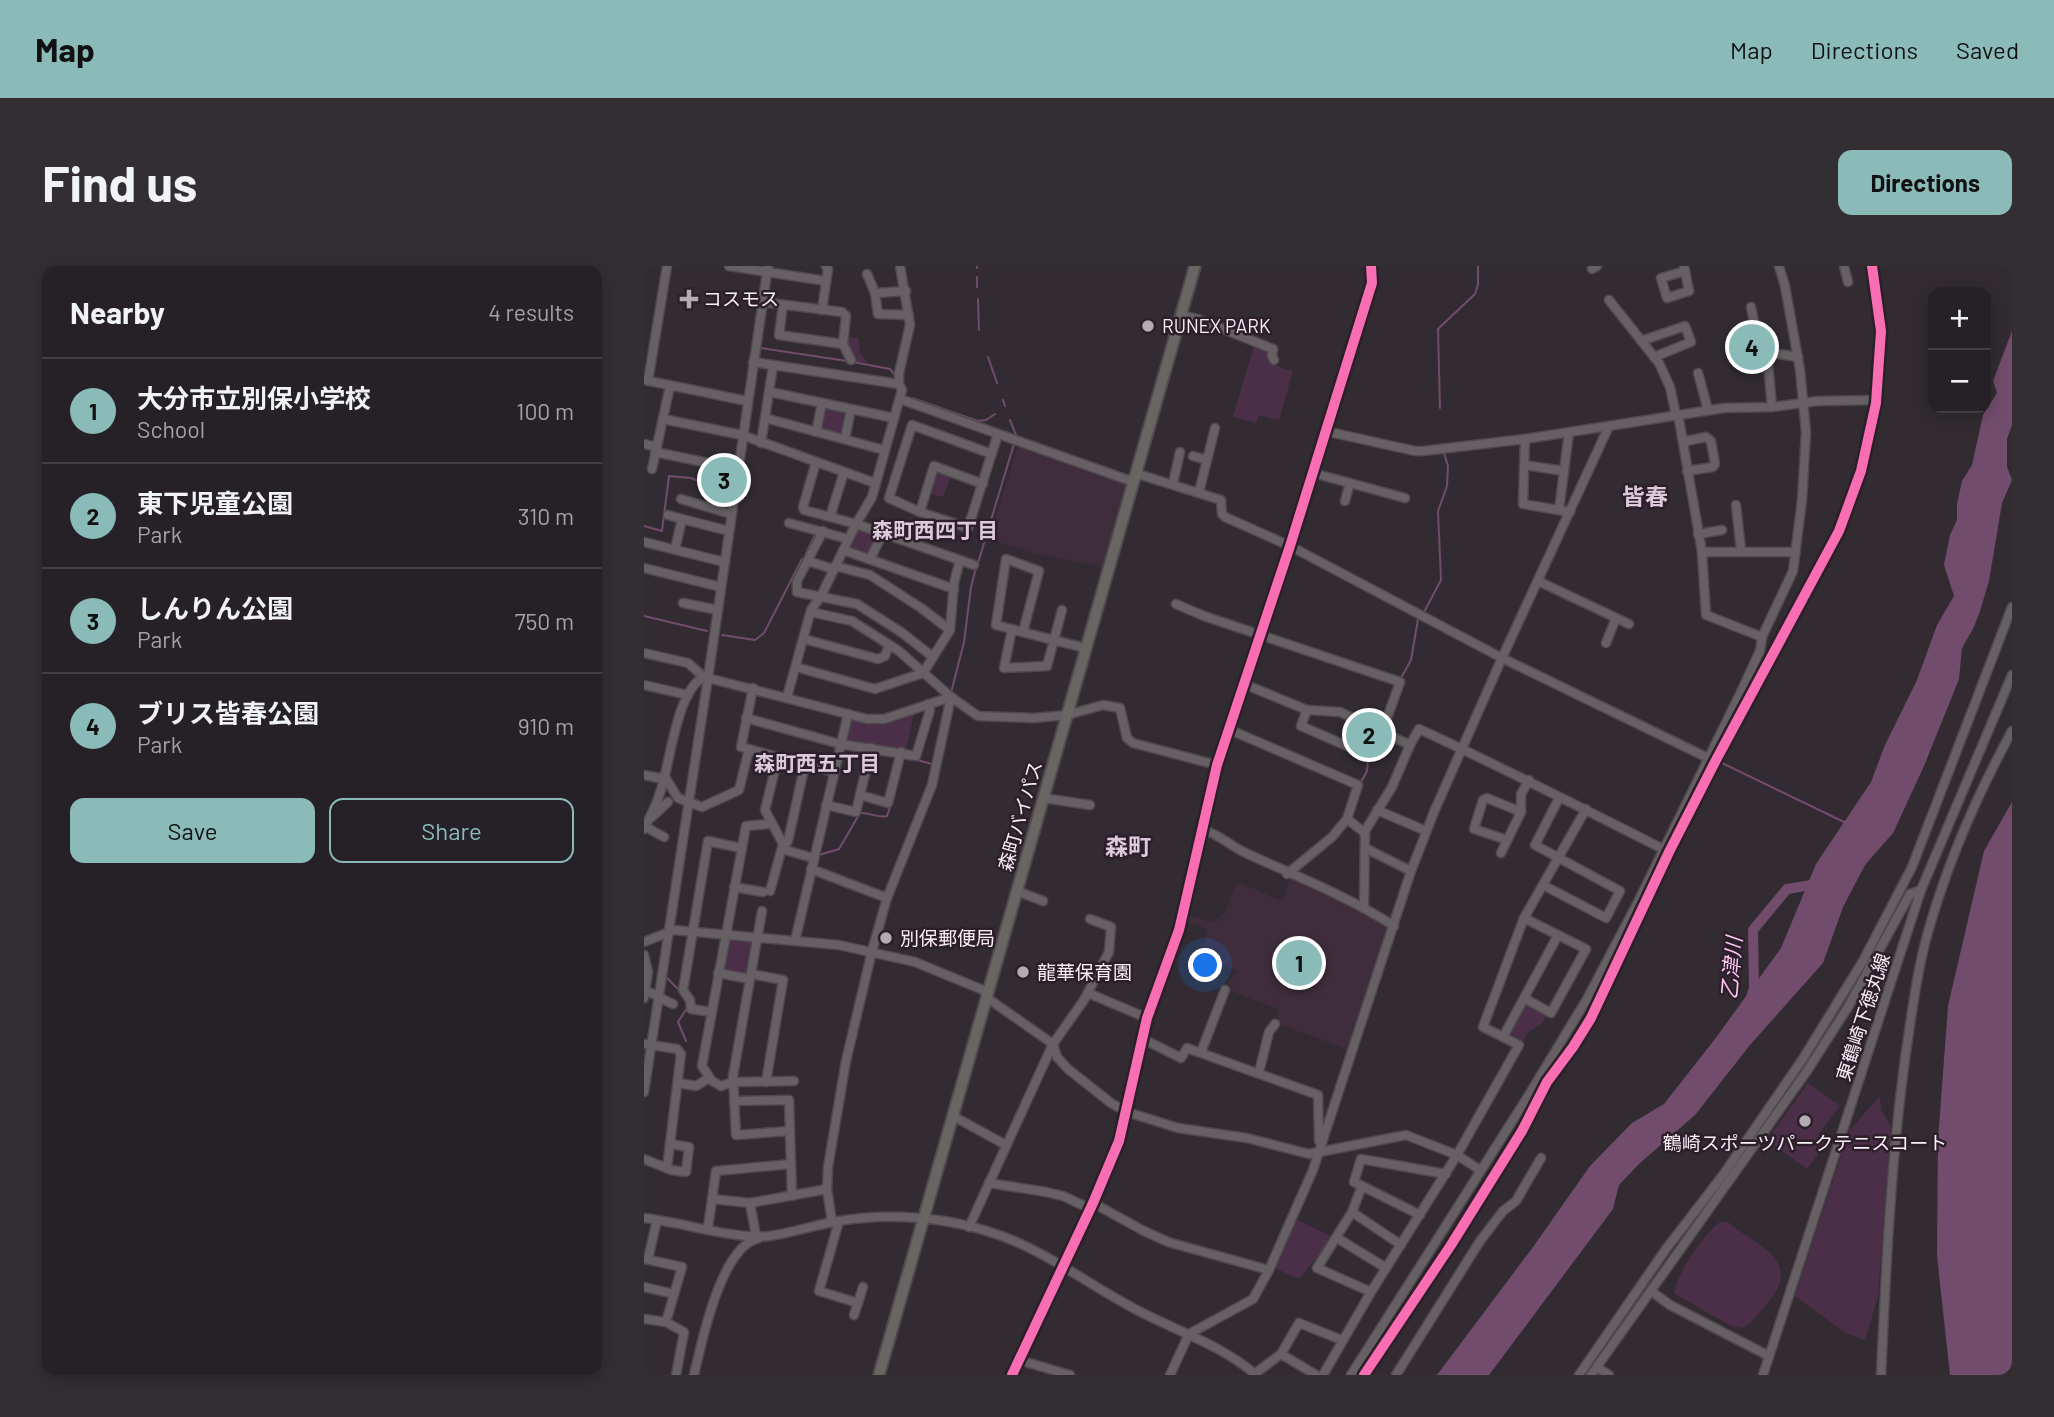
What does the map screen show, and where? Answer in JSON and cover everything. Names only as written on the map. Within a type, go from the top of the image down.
[{"type":"main road","name":"森町バイパス","points":[[879,1375],[985,993],[1044,798],[1195,266]]},
{"type":"street","points":[[667,266],[646,381],[747,401]]},
{"type":"street","points":[[729,266],[767,269],[787,276],[826,281]]},
{"type":"street","points":[[787,276],[788,266]]},
{"type":"street","points":[[822,310],[826,266]]},
{"type":"street","points":[[787,698],[811,612],[872,497],[900,399],[902,390],[899,373],[910,325],[900,266]]},
{"type":"street","points":[[1012,1375],[1092,1206],[1119,1141],[1147,1018],[1179,930],[1217,765],[1313,473],[1371,283],[1371,266]]},
{"type":"street","points":[[1351,1375],[1587,999],[1741,692],[1760,651],[1762,637],[1793,571],[1806,455],[1804,404],[1798,357],[1779,266]]},
{"type":"street","points":[[1844,266],[1849,282]]},
{"type":"street","points":[[1364,1375],[1451,1245],[1522,1131],[1547,1082],[1591,1018],[1669,852],[1839,531],[1861,471],[1884,355],[1872,266]]},
{"type":"street","points":[[644,1092],[647,1044],[670,931],[767,269]]},
{"type":"street","points":[[867,274],[875,293],[878,314],[909,315]]},
{"type":"street","points":[[875,293],[906,291]]},
{"type":"street","points":[[1609,300],[1667,378],[1682,438],[1702,552],[1706,615],[1762,637]]},
{"type":"street","points":[[762,302],[842,312],[846,316],[843,344],[851,360]]},
{"type":"street","points":[[783,305],[779,335],[843,344]]},
{"type":"street","points":[[1751,307],[1760,351],[1798,357]]},
{"type":"street","points":[[1181,315],[1198,319],[1273,349],[1274,360]]},
{"type":"street","points":[[1642,341],[1685,326],[1692,340],[1654,357]]},
{"type":"street","points":[[1767,352],[1772,407]]},
{"type":"street","points":[[753,362],[899,384]]},
{"type":"street","points":[[761,443],[774,366]]},
{"type":"street","points":[[1698,373],[1708,410]]},
{"type":"street","points":[[652,468],[670,386]]},
{"type":"street","points":[[770,392],[894,418]]},
{"type":"street","points":[[900,399],[1128,480],[1141,475],[1221,500],[1222,514],[1225,517],[1290,546],[1502,657],[1708,758]]},
{"type":"street","points":[[1325,431],[1415,451],[1525,439],[1708,410],[1772,407],[1818,401],[1877,400]]},
{"type":"street","points":[[816,432],[822,403]]},
{"type":"street","points":[[845,439],[851,409]]},
{"type":"street","points":[[765,418],[884,450]]},
{"type":"street","points":[[663,419],[742,435],[875,483]]},
{"type":"street","points":[[992,454],[912,425],[889,498],[968,528],[999,434]]},
{"type":"street","points":[[1170,1375],[1189,1334],[1253,1299],[1269,1270],[1309,1179],[1426,831],[1502,657],[1609,426]]},
{"type":"street","points":[[1199,492],[1215,428]]},
{"type":"street","points":[[1559,510],[1569,432]]},
{"type":"street","points":[[1682,438],[1686,441],[1706,438],[1711,441],[1713,467],[1688,471]]},
{"type":"street","points":[[1525,439],[1523,504],[1570,512]]},
{"type":"street","points":[[644,444],[656,450],[737,468]]},
{"type":"street","points":[[1172,483],[1180,452]]},
{"type":"street","points":[[1193,456],[1207,460]]},
{"type":"street","points":[[816,462],[804,510],[856,524],[974,565]]},
{"type":"street","points":[[1524,465],[1564,471]]},
{"type":"street","points":[[879,466],[898,471]]},
{"type":"street","points":[[920,512],[934,466],[983,484]]},
{"type":"street","points":[[830,517],[844,472]]},
{"type":"street","points":[[1313,473],[1405,498]]},
{"type":"street","points":[[1345,500],[1350,483]]},
{"type":"street","points":[[681,499],[731,514]]},
{"type":"street","points":[[1736,505],[1741,550]]},
{"type":"street","points":[[668,515],[729,531]]},
{"type":"street","points":[[675,549],[682,519]]},
{"type":"street","points":[[789,523],[848,539]]},
{"type":"street","points":[[1698,534],[1722,530]]},
{"type":"street","points":[[822,531],[797,581],[797,592],[857,604],[888,623],[933,657]]},
{"type":"street","points":[[870,559],[883,533]]},
{"type":"street","points":[[644,542],[724,562]]},
{"type":"street","points":[[843,550],[954,589]]},
{"type":"street","points":[[1702,552],[1796,552]]},
{"type":"street","points":[[1023,632],[1039,571],[1006,559],[996,625],[1012,629],[1023,632],[1054,640],[1086,648]]},
{"type":"street","points":[[796,667],[875,688],[923,673],[950,630],[960,560]]},
{"type":"street","points":[[808,561],[870,575],[921,607],[950,630]]},
{"type":"street","points":[[644,568],[662,569],[721,586]]},
{"type":"street","points":[[1538,581],[1629,624]]},
{"type":"street","points":[[843,600],[844,619]]},
{"type":"street","points":[[683,603],[718,610]]},
{"type":"street","points":[[1176,604],[1204,616],[1400,682],[1382,732]]},
{"type":"street","points":[[1579,1375],[1796,1069],[1863,961],[1912,867],[2012,607]]},
{"type":"street","points":[[1012,629],[1004,668],[1047,666],[1062,610]]},
{"type":"street","points":[[811,612],[852,621],[889,645],[978,716],[1034,718],[1067,715],[1103,705],[1117,706],[1120,708],[1128,738],[1133,743],[1217,765]]},
{"type":"street","points":[[1606,642],[1616,618]]},
{"type":"street","points":[[804,639],[878,659],[885,656],[889,645]]},
{"type":"street","points":[[644,653],[688,663],[706,677],[867,719],[880,719],[951,697]]},
{"type":"street","points":[[1741,692],[1763,672]]},
{"type":"street","points":[[646,825],[665,777],[688,695],[696,682],[706,677]]},
{"type":"street","name":"東鶴崎下徳丸線","points":[[1763,1375],[1921,890],[2011,679]]},
{"type":"street","points":[[1244,684],[1307,710],[1340,712],[1410,745]]},
{"type":"street","points":[[644,685],[688,695]]},
{"type":"street","points":[[753,688],[740,744],[749,749],[833,772]]},
{"type":"street","points":[[858,1303],[819,1291],[836,1222],[827,1189],[828,1167],[846,1061],[872,951],[887,898],[932,785],[951,697]]},
{"type":"street","points":[[746,718],[840,744],[916,756],[930,710],[928,704]]},
{"type":"street","points":[[1307,710],[1301,726],[1354,749],[1365,724]]},
{"type":"street","points":[[796,941],[848,714]]},
{"type":"street","points":[[1228,729],[1358,785],[1348,819],[1332,838],[1287,874]]},
{"type":"street","points":[[1363,908],[1365,833],[1392,787],[1419,729],[1529,780],[1559,798],[1586,809],[1662,849]]},
{"type":"street","points":[[1881,1375],[1886,1253],[1897,1114],[1919,969],[1927,934],[1956,847],[1976,800],[2012,731]]},
{"type":"street","points":[[826,805],[856,812],[871,748]]},
{"type":"street","points":[[665,777],[678,798],[702,807],[739,790],[749,749]]},
{"type":"street","points":[[860,795],[888,803],[901,752]]},
{"type":"street","points":[[778,757],[765,810],[782,839],[782,849]]},
{"type":"street","points":[[734,887],[766,891],[782,849],[788,841],[806,764]]},
{"type":"street","points":[[644,775],[665,777]]},
{"type":"street","points":[[1501,853],[1521,812],[1521,794],[1529,780]]},
{"type":"street","points":[[1044,798],[1090,805]]},
{"type":"street","points":[[1507,840],[1474,829],[1483,800],[1487,798],[1521,812]]},
{"type":"street","points":[[1544,885],[1606,918],[1620,891],[1535,845],[1559,798]]},
{"type":"street","points":[[646,825],[668,802]]},
{"type":"street","points":[[1322,1375],[1446,1174],[1518,1045],[1483,1027],[1524,918],[1586,809]]},
{"type":"street","points":[[1377,810],[1426,831]]},
{"type":"street","points":[[1348,819],[1365,833]]},
{"type":"street","points":[[768,824],[746,826],[702,1066],[709,1078],[721,1086],[733,1082],[793,1081]]},
{"type":"street","points":[[646,825],[664,837]]},
{"type":"street","points":[[1201,829],[1217,833],[1244,853],[1363,908],[1394,926]]},
{"type":"street","points":[[711,1012],[691,1009],[690,1000],[683,990],[708,841],[741,848]]},
{"type":"street","points":[[1365,848],[1411,871]]},
{"type":"street","points":[[782,849],[813,858]]},
{"type":"street","points":[[811,869],[887,898]]},
{"type":"street","points":[[1591,1375],[1807,1071],[1848,1007],[1909,894],[1921,890]]},
{"type":"street","points":[[1017,891],[1043,901]]},
{"type":"street","points":[[762,911],[733,1082],[736,1135],[790,1131]]},
{"type":"street","points":[[1524,918],[1586,949],[1551,1013],[1524,998]]},
{"type":"street","points":[[969,1227],[1053,1044],[1087,993],[1109,953],[1111,927],[1090,919]]},
{"type":"street","points":[[644,942],[670,931],[693,932],[872,951],[915,962],[985,993],[1053,1044],[1057,1057],[1068,1069],[1111,1103],[1127,1112],[1178,1128],[1220,1133],[1309,1154],[1406,1135],[1457,1155],[1480,1170]]},
{"type":"street","points":[[1503,1037],[1558,935]]},
{"type":"street","points":[[644,955],[648,972],[645,995],[659,995],[674,1004]]},
{"type":"street","points":[[718,973],[783,980],[766,1082]]},
{"type":"street","points":[[1200,1052],[1225,990]]},
{"type":"street","points":[[1087,993],[1147,1018]]},
{"type":"street","points":[[1259,1072],[1269,1032],[1275,1024]]},
{"type":"street","points":[[1143,1039],[1181,1058],[1187,1048],[1318,1095],[1319,1150]]},
{"type":"street","points":[[647,1044],[680,1051],[667,1168]]},
{"type":"street","points":[[678,1083],[696,1086],[709,1078]]},
{"type":"street","points":[[734,1101],[789,1100],[792,1196]]},
{"type":"street","points":[[953,1116],[1006,1145]]},
{"type":"street","points":[[644,1159],[686,1172],[689,1147],[670,1144]]},
{"type":"street","points":[[1396,1375],[1479,1241],[1503,1211],[1520,1196],[1541,1158]]},
{"type":"street","points":[[1420,1215],[1354,1182],[1361,1159],[1446,1174]]},
{"type":"street","points":[[708,1228],[716,1171],[791,1164]]},
{"type":"street","points":[[989,1183],[1055,1194],[1092,1206],[1168,1242],[1269,1270]]},
{"type":"street","points":[[1362,1186],[1352,1212],[1317,1268],[1371,1292]]},
{"type":"street","points":[[712,1199],[750,1203],[827,1189]]},
{"type":"street","points":[[750,1203],[755,1236]]},
{"type":"street","points":[[1352,1212],[1401,1245]]},
{"type":"street","points":[[694,1375],[704,1330],[728,1269],[741,1248],[753,1239],[874,1216],[924,1218],[991,1232],[1064,1266],[1126,1304],[1228,1354],[1255,1375],[1281,1354],[1300,1323],[1342,1340]]},
{"type":"street","points":[[644,1218],[769,1236]]},
{"type":"street","points":[[657,1220],[646,1259],[682,1267],[666,1322]]},
{"type":"street","points":[[1337,1238],[1386,1268]]},
{"type":"street","points":[[644,1287],[674,1294]]},
{"type":"street","points":[[855,1315],[863,1287]]},
{"type":"street","points":[[1651,1291],[1670,1304],[1769,1356]]},
{"type":"street","points":[[644,1318],[666,1322],[684,1332],[676,1375]]},
{"type":"street","points":[[1281,1354],[1316,1375]]},
{"type":"street","points":[[1019,1360],[1070,1375]]},
{"type":"street","points":[[1597,1367],[1609,1375]]},
{"type":"shaded area","points":[[2012,331],[2012,425],[2007,439],[2007,467],[2012,480],[2002,503],[1989,581],[1974,627],[1962,648],[1959,679],[1924,766],[1893,833],[1865,865],[1843,907],[1823,963],[1750,1045],[1695,1115],[1619,1185],[1613,1209],[1489,1375],[1437,1375],[1590,1166],[1632,1123],[1664,1104],[1781,948],[1816,864],[1871,782],[1885,745],[1917,680],[1937,625],[1954,596],[1944,565],[1950,535],[1957,520],[1962,481],[1972,465],[1983,415],[1991,413],[1991,402],[1997,393],[1993,381]]},
{"type":"shaded area","points":[[846,337],[858,338],[860,353],[868,363],[853,361],[845,344]]},
{"type":"shaded area","points":[[1254,346],[1266,349],[1275,365],[1293,371],[1279,420],[1259,415],[1256,423],[1233,417]]},
{"type":"shaded area","points":[[825,406],[848,413],[842,436],[820,430]]},
{"type":"shaded area","points":[[1018,445],[1126,483],[1102,567],[1033,553],[989,539]]},
{"type":"shaded area","points":[[720,468],[731,473],[728,490],[716,488]]},
{"type":"shaded area","points":[[939,470],[951,475],[943,497],[928,493],[935,472]]},
{"type":"shaded area","points":[[858,527],[878,535],[868,556],[848,546]]},
{"type":"shaded area","points":[[914,713],[906,750],[849,742],[846,738],[850,722],[854,720],[880,724]]},
{"type":"shaded area","points":[[2012,802],[2012,1375],[1950,1375],[1937,1256],[1938,1140],[1948,1006],[1984,851]]},
{"type":"shaded area","points":[[1291,877],[1379,919],[1390,928],[1350,1048],[1346,1049],[1277,1023],[1277,1009],[1224,988],[1237,971],[1201,956],[1208,929],[1185,921],[1187,915],[1214,922],[1226,911],[1237,882],[1282,901]]},
{"type":"shaded area","points":[[727,940],[753,942],[748,975],[723,972]]},
{"type":"shaded area","points":[[1528,1004],[1546,1013],[1542,1023],[1528,1033],[1523,1042],[1509,1032],[1524,1005]]},
{"type":"shaded area","name":"鶴崎スポーツパークテニスコート","points":[[1808,1083],[1840,1106],[1818,1135],[1827,1142],[1807,1169],[1767,1140]]},
{"type":"shaded area","points":[[1880,1096],[1881,1110],[1891,1126],[1878,1296],[1865,1340],[1844,1332],[1795,1296],[1849,1131]]},
{"type":"shaded area","points":[[1297,1220],[1333,1237],[1299,1279],[1275,1268]]},
{"type":"shaded area","points":[[1720,1222],[1728,1222],[1771,1254],[1778,1263],[1781,1274],[1779,1286],[1770,1300],[1744,1328],[1731,1326],[1675,1294],[1676,1286],[1692,1255],[1706,1235]]},
{"type":"waterway","points":[[1440,408],[1438,329],[1475,294],[1478,266]]},
{"type":"waterway","points":[[977,277],[977,287]]},
{"type":"waterway","points":[[978,299],[979,330]]},
{"type":"waterway","points":[[761,348],[847,361]]},
{"type":"waterway","points":[[988,357],[997,383]]},
{"type":"waterway","points":[[853,362],[890,369],[895,375]]},
{"type":"waterway","points":[[912,398],[978,421],[986,420],[995,414]]},
{"type":"waterway","points":[[1003,400],[1005,406]]},
{"type":"waterway","points":[[1010,420],[1016,435]]},
{"type":"waterway","points":[[978,563],[1014,444]]},
{"type":"waterway","points":[[1424,612],[1441,580],[1438,511],[1447,486],[1448,466],[1444,453]]},
{"type":"waterway","points":[[644,526],[662,531],[669,476],[691,478],[727,493]]},
{"type":"waterway","points":[[806,553],[815,535]]},
{"type":"waterway","points":[[722,635],[755,640],[764,633],[802,559]]},
{"type":"waterway","points":[[951,693],[964,642],[976,568]]},
{"type":"waterway","points":[[644,616],[707,631]]},
{"type":"waterway","points":[[1401,678],[1411,660],[1418,619]]},
{"type":"waterway","points":[[1361,782],[1367,771],[1369,749],[1377,733]]},
{"type":"waterway","points":[[917,760],[932,764]]},
{"type":"waterway","points":[[1720,762],[1844,822]]},
{"type":"waterway","points":[[819,855],[839,849],[860,813],[884,817],[890,807]]},
{"type":"waterway","name":"乙津川","points":[[1751,998],[1754,988],[1753,930],[1787,889],[1818,884]]},
{"type":"waterway","points":[[667,978],[680,991]]},
{"type":"waterway","points":[[686,1041],[678,1022],[687,1008]]},
{"type":"cycle path","points":[[1012,1375],[1093,1203],[1119,1141],[1147,1018],[1179,930],[1217,765],[1290,546],[1372,283],[1371,266]]},
{"type":"cycle path","points":[[1364,1375],[1451,1245],[1522,1131],[1547,1082],[1591,1018],[1669,852],[1839,531],[1861,471],[1876,403],[1881,331],[1872,266]]},
{"type":"place","name":"コスモス","points":[[689,299]]},
{"type":"place","name":"RUNEX PARK","points":[[1148,326]]},
{"type":"place","name":"ブリス皆春公園","points":[[1752,347]]},
{"type":"place","name":"しんりん公園","points":[[724,480]]},
{"type":"place","name":"東下児童公園","points":[[1369,735]]},
{"type":"place","name":"別保郵便局","points":[[886,938]]},
{"type":"place","name":"大分市立別保小学校","points":[[1299,963]]},
{"type":"place","name":"龍華保育園","points":[[1023,972]]},
{"type":"place","name":"鶴崎スポーツパークテニスコート","points":[[1805,1121]]},
{"type":"district","name":"皆春","points":[[1645,497]]},
{"type":"district","name":"森町西四丁目","points":[[935,531]]},
{"type":"district","name":"森町西五丁目","points":[[817,764]]},
{"type":"district","name":"森町","points":[[1128,847]]}]
